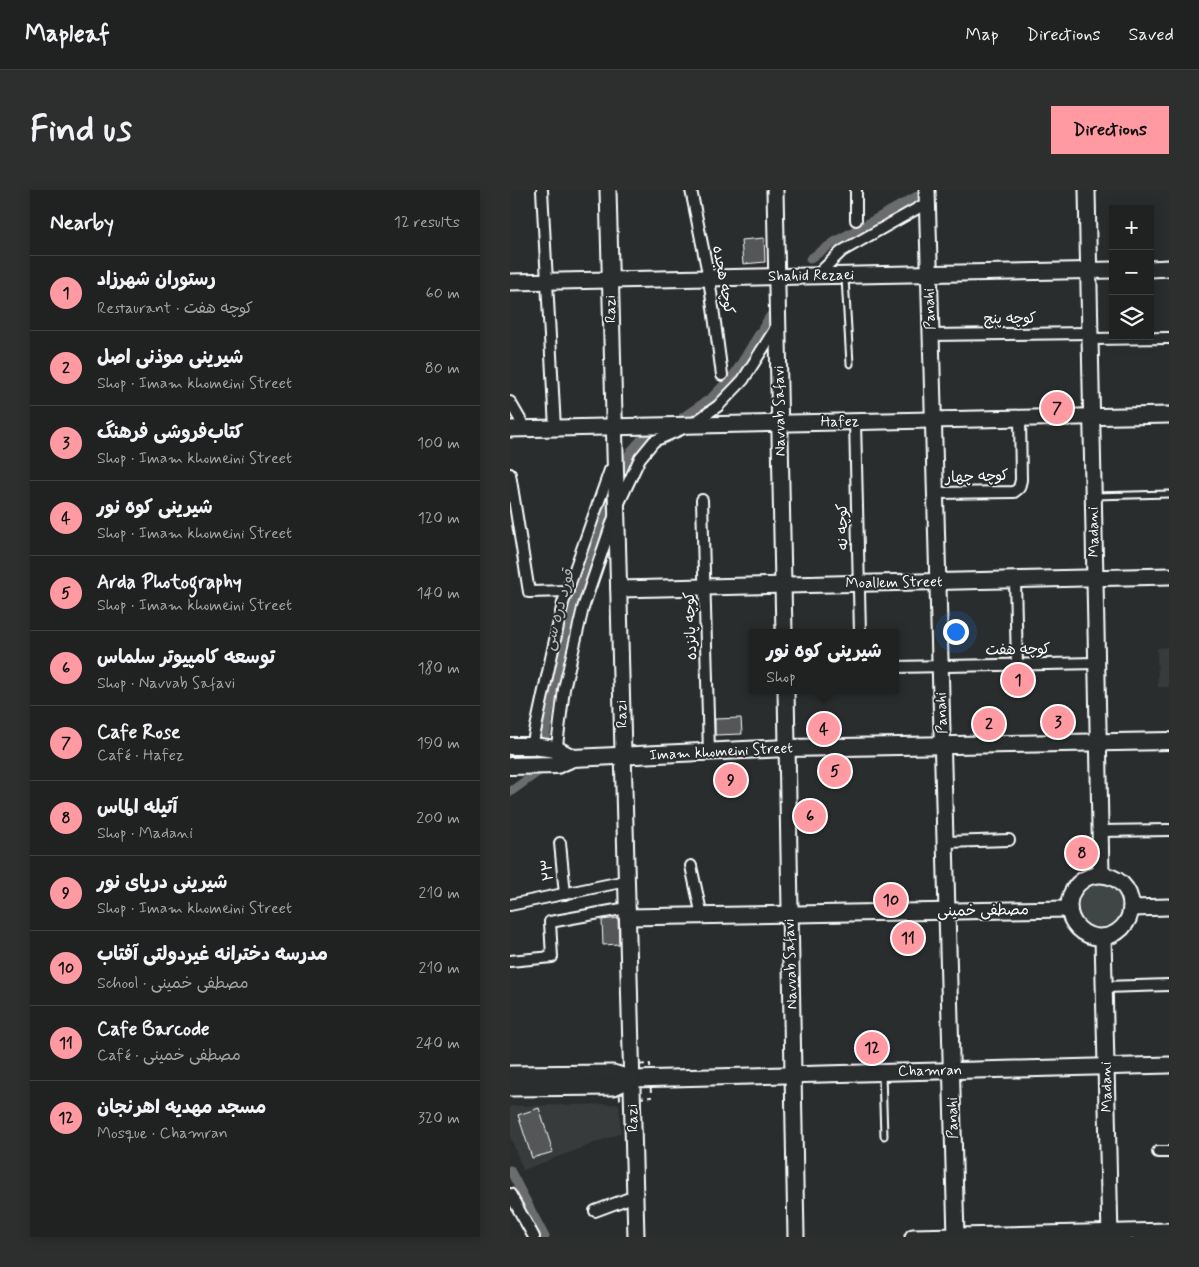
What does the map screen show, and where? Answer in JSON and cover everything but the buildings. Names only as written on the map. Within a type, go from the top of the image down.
[{"type":"main road","name":"Imam khomeini Street","points":[[574,758],[787,748],[1169,741]]},
{"type":"main road","points":[[510,746],[556,749],[574,758]]},
{"type":"main road","points":[[510,766],[557,765],[574,758]]},
{"type":"street","points":[[542,190],[554,428]]},
{"type":"street","name":"Razi","points":[[608,190],[636,1237]]},
{"type":"street","name":"کوچه هجده","points":[[691,190],[709,278],[722,375]]},
{"type":"street","name":"Navvab Safavi","points":[[775,190],[784,629]]},
{"type":"street","points":[[856,190],[856,220]]},
{"type":"street","name":"Madani","points":[[1087,190],[1101,874]]},
{"type":"street","points":[[816,276],[842,251],[927,197]]},
{"type":"street","name":"Panahi","points":[[927,197],[956,1236]]},
{"type":"street","points":[[1154,269],[1169,268]]},
{"type":"street","name":"Shahid Rezaei","points":[[510,282],[1109,270]]},
{"type":"street","points":[[557,765],[556,749],[564,689],[583,608],[616,508],[640,458],[654,441],[690,425],[718,406],[744,380],[778,325]]},
{"type":"street","name":"کوچه پنج","points":[[931,335],[1169,338]]},
{"type":"street","points":[[510,402],[517,428]]},
{"type":"street","name":"Hafez","points":[[517,428],[1169,415]]},
{"type":"street","name":"کوچه چهار","points":[[936,493],[1014,492],[1019,488],[1021,480],[1020,418]]},
{"type":"street","name":"کوچه نه","points":[[856,422],[860,629]]},
{"type":"street","points":[[532,746],[544,685],[568,591],[610,470]]},
{"type":"street","points":[[510,474],[513,517],[529,592],[568,591]]},
{"type":"street","name":"کوچه پانزده","points":[[702,500],[709,752]]},
{"type":"street","name":"Moallem Street","points":[[619,589],[1169,576]]},
{"type":"street","points":[[1015,580],[1017,666]]},
{"type":"street","name":"کوچه هفت","points":[[899,667],[1097,664]]},
{"type":"street","name":"Navvab Safavi","points":[[786,694],[796,1237]]},
{"type":"street","points":[[1100,831],[1169,830]]},
{"type":"street","points":[[946,842],[1009,840]]},
{"type":"street","name":"۲۳","points":[[560,843],[565,894]]},
{"type":"street","points":[[691,866],[702,916]]},
{"type":"street","points":[[1101,874],[1116,879],[1123,885],[1128,892],[1131,908],[1128,918],[1118,931],[1103,937],[1094,936],[1079,929],[1074,923],[1069,909],[1070,896],[1074,887],[1081,880],[1101,874]]},
{"type":"street","points":[[510,905],[626,881]]},
{"type":"street","points":[[1131,908],[1169,907]]},
{"type":"street","name":"مصطفی خمینی","points":[[627,913],[702,916],[1069,909]]},
{"type":"street","points":[[510,961],[552,956],[550,922],[627,913]]},
{"type":"street","name":"Madani","points":[[1103,937],[1110,1235]]},
{"type":"street","points":[[1104,987],[1169,985]]},
{"type":"street","name":"Chamran","points":[[510,1074],[613,1073],[632,1079],[1169,1065]]},
{"type":"street","name":"Chamran","points":[[510,1088],[614,1086],[632,1079]]},
{"type":"street","points":[[510,1194],[534,1237]]},
{"type":"street","points":[[595,1211],[635,1196]]},
{"type":"street","points":[[913,1237],[1110,1235],[1169,1231]]},
{"type":"lane","points":[[845,275],[850,364]]},
{"type":"lane","points":[[1093,496],[1169,494]]},
{"type":"lane","points":[[882,1072],[884,1136]]},
{"type":"shaded area","points":[[1169,647],[1169,687],[1158,687],[1157,648]]},
{"type":"shaded area","points":[[1100,882],[1109,884],[1117,889],[1122,897],[1124,906],[1122,915],[1117,923],[1109,928],[1100,930],[1091,928],[1083,923],[1078,915],[1076,906],[1078,897],[1083,889],[1091,884]]},
{"type":"shaded area","points":[[619,1104],[621,1133],[523,1170],[510,1136],[510,1106]]},
{"type":"waterway","name":"قورد دره سی","points":[[810,259],[836,241],[919,195]]},
{"type":"waterway","points":[[683,417],[711,398],[735,373],[770,316]]},
{"type":"waterway","name":"قورد دره سی","points":[[619,474],[631,451],[648,432]]},
{"type":"waterway","name":"قورد دره سی","points":[[545,738],[553,687],[572,605],[612,493]]},
{"type":"waterway","points":[[510,792],[542,769]]},
{"type":"waterway","points":[[510,1170],[545,1237]]},
{"type":"place","name":"Cafe Rose","points":[[1057,408]]},
{"type":"place","name":"رستوران شهرزاد","points":[[1018,680]]},
{"type":"place","name":"کتاب‌فروشی فرهنگ","points":[[1058,722]]},
{"type":"place","name":"شیرینی موذنی اصل","points":[[989,724]]},
{"type":"place","name":"شیرینی کوه نور","points":[[824,729]]},
{"type":"place","name":"Arda Photography","points":[[835,771]]},
{"type":"place","name":"شیرینی دریای نور","points":[[731,780]]},
{"type":"place","name":"توسعه کامپیوتر سلماس","points":[[810,816]]},
{"type":"place","name":"آتیله الماس","points":[[1082,853]]},
{"type":"place","name":"مدرسه دخترانه غیردولتی آفتاب","points":[[891,900]]},
{"type":"place","name":"Cafe Barcode","points":[[908,938]]},
{"type":"place","name":"مسجد مهدیه اهرنجان","points":[[872,1048]]}]
